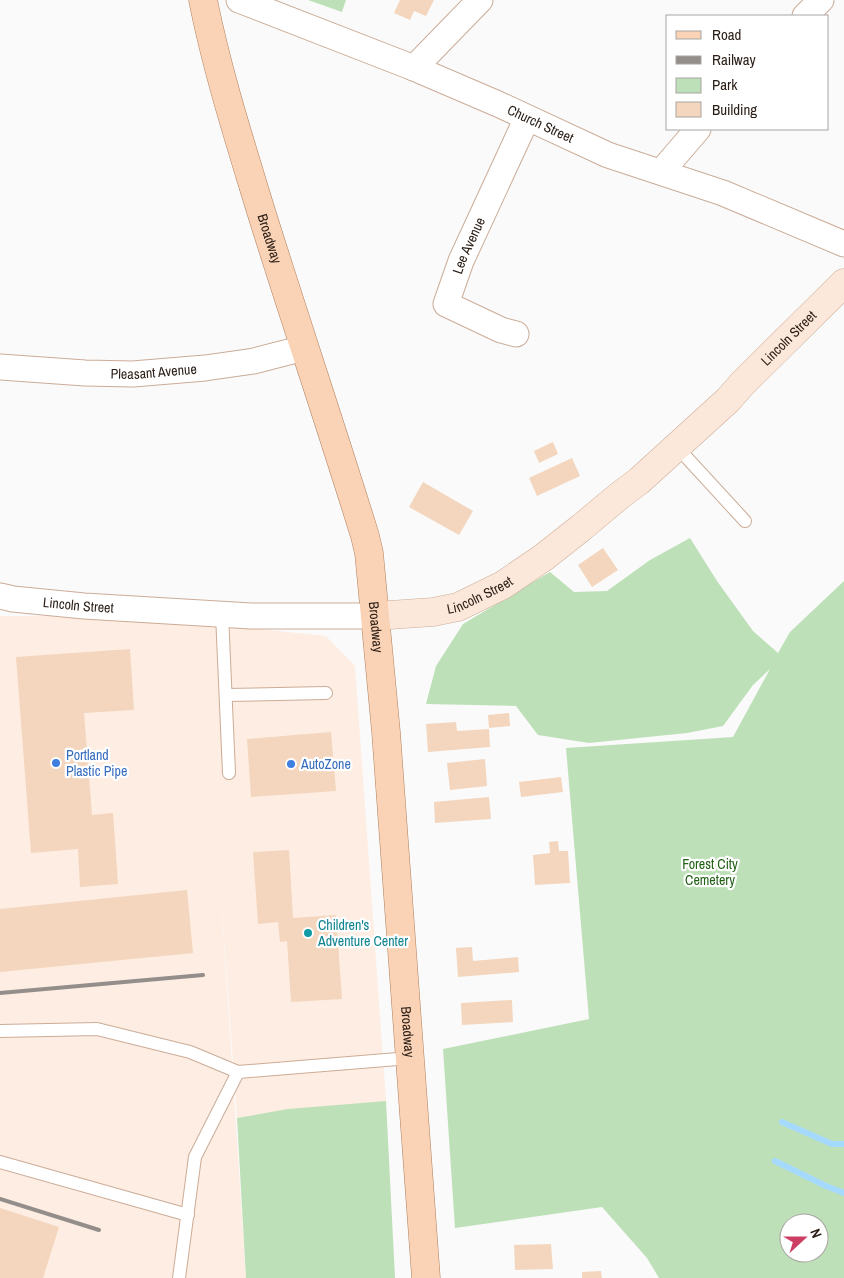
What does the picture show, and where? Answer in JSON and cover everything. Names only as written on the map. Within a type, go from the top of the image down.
[{"type":"main road","name":"Broadway","points":[[202,0],[211,43],[304,348],[365,536],[386,732],[426,1278]]},
{"type":"main road","name":"Lincoln Street","points":[[375,616],[433,612],[458,607],[503,585],[639,482],[728,400],[844,283]]},
{"type":"street","name":"Church Street","points":[[239,0],[414,68],[570,136],[608,155],[723,193],[844,244]]},
{"type":"street","points":[[414,68],[480,0]]},
{"type":"street","points":[[806,15],[821,0]]},
{"type":"street","name":"Lee Avenue","points":[[516,334],[501,330],[446,304],[460,261],[527,118]]},
{"type":"street","points":[[661,172],[697,130]]},
{"type":"street","name":"Pleasant Avenue","points":[[0,367],[85,373],[133,374],[205,368],[254,361],[304,348]]},
{"type":"street","name":"Lincoln Street","points":[[0,596],[84,606],[250,616],[375,616]]},
{"type":"lane","points":[[677,447],[745,521]]},
{"type":"lane","points":[[222,614],[230,773]]},
{"type":"lane","points":[[226,695],[326,692]]},
{"type":"lane","points":[[0,1031],[97,1028],[190,1052],[238,1072],[410,1058]]},
{"type":"lane","points":[[179,1278],[195,1157],[238,1072]]},
{"type":"lane","points":[[0,1162],[188,1215]]},
{"type":"shaded area","points":[[0,616],[133,616],[326,636],[355,666],[386,1101],[237,1118],[220,881],[8,900],[0,815]]},
{"type":"shaded area","points":[[0,815],[8,900],[220,881],[246,1278],[0,1278]]},
{"type":"green space","points":[[308,0],[346,0],[342,12]]},
{"type":"green space","name":"Forest City Cemetery","points":[[690,538],[717,581],[753,631],[778,653],[790,632],[844,581],[844,1278],[659,1278],[647,1258],[602,1207],[455,1228],[443,1049],[589,1019],[566,748],[733,737],[770,669],[753,685],[723,726],[687,733],[589,743],[538,735],[516,706],[426,704],[436,666],[463,624],[550,572],[574,592],[607,591],[650,560]]},
{"type":"green space","points":[[386,1101],[395,1278],[246,1278],[237,1118],[288,1109]]},
{"type":"building","points":[[400,0],[434,0],[426,16],[414,11],[410,20],[394,13]]},
{"type":"building","points":[[553,442],[558,454],[539,463],[534,451]]},
{"type":"building","points":[[572,458],[580,476],[537,496],[529,478]]},
{"type":"building","points":[[423,482],[473,511],[459,535],[409,507]]},
{"type":"building","points":[[603,548],[618,570],[592,587],[578,565]]},
{"type":"building","name":"Portland Plastic Pipe","points":[[130,649],[134,710],[84,713],[92,815],[113,813],[118,884],[80,887],[78,849],[31,853],[16,657]]},
{"type":"building","points":[[509,713],[510,726],[489,728],[488,715]]},
{"type":"building","points":[[456,722],[457,731],[489,729],[490,747],[428,752],[426,724]]},
{"type":"building","name":"AutoZone","points":[[331,732],[336,791],[251,797],[247,739]]},
{"type":"building","points":[[485,759],[487,786],[450,790],[447,763]]},
{"type":"building","points":[[561,777],[563,792],[521,797],[519,782]]},
{"type":"building","points":[[489,797],[491,819],[435,823],[434,802]]},
{"type":"building","points":[[558,841],[559,851],[568,851],[570,883],[535,885],[533,855],[550,853],[549,842]]},
{"type":"building","name":"Children's Adventure Center","points":[[289,850],[293,918],[336,915],[342,999],[291,1002],[287,941],[280,942],[278,922],[258,924],[253,852]]},
{"type":"building","points":[[187,890],[193,953],[0,972],[0,909]]},
{"type":"building","points":[[472,947],[473,961],[518,957],[519,972],[458,977],[456,948]]},
{"type":"building","points":[[512,1000],[513,1022],[462,1025],[461,1003]]},
{"type":"building","points":[[0,1208],[59,1227],[43,1278],[0,1278]]},
{"type":"building","points":[[551,1244],[553,1269],[515,1270],[514,1245]]},
{"type":"building","points":[[601,1271],[602,1278],[582,1278],[582,1272]]},
{"type":"waterway","points":[[782,1122],[832,1144],[844,1144]]},
{"type":"waterway","points":[[775,1161],[844,1193]]},
{"type":"railway","points":[[0,993],[203,975]]},
{"type":"railway","points":[[0,1199],[99,1230]]},
{"type":"place","name":"Portland Plastic Pipe","points":[[56,763]]},
{"type":"place","name":"AutoZone","points":[[291,764]]},
{"type":"place","name":"Children's Adventure Center","points":[[308,933]]}]
